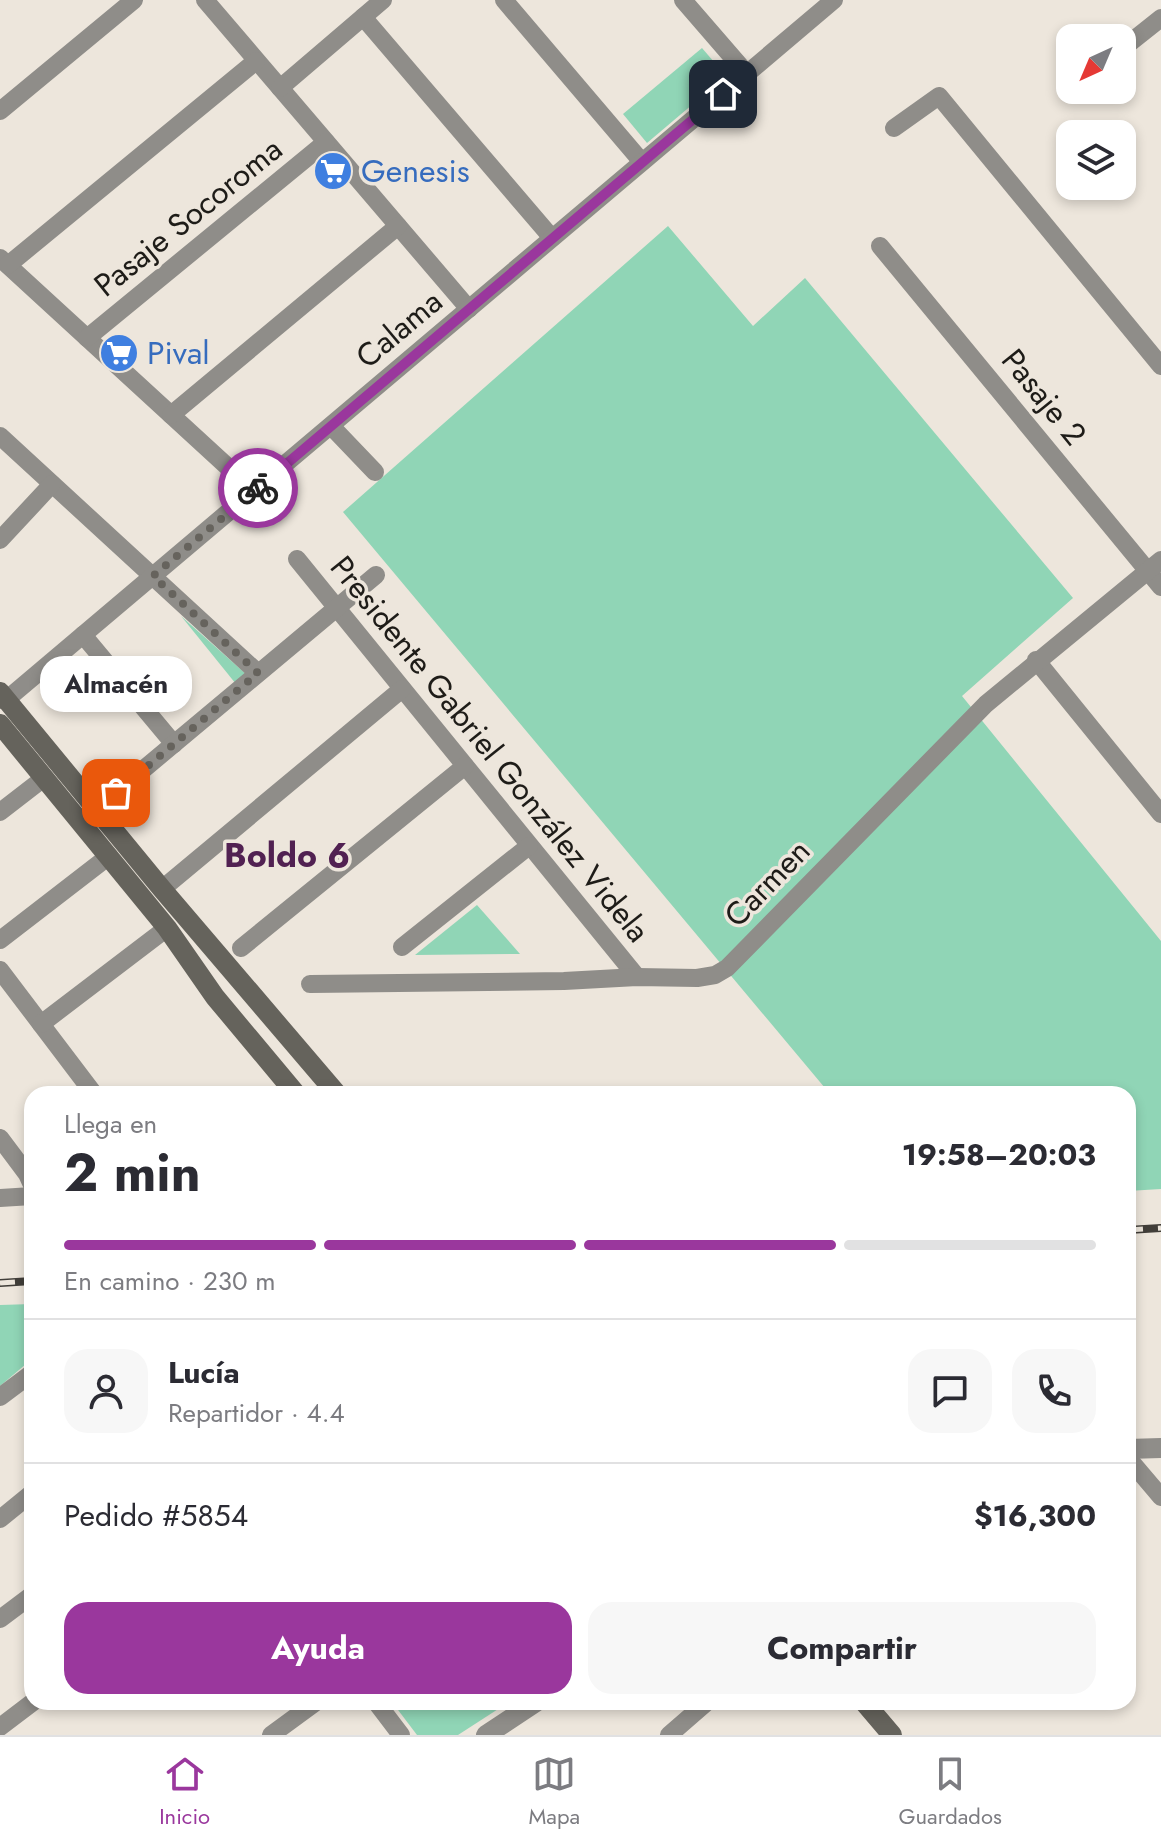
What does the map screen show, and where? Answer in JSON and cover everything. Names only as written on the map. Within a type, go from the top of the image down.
[{"type":"main road","points":[[2,698],[330,1086]]},
{"type":"main road","points":[[0,724],[167,928],[215,997],[289,1086]]},
{"type":"main road","points":[[871,1710],[892,1735]]},
{"type":"street","points":[[0,111],[134,0]]},
{"type":"street","points":[[205,0],[469,309]]},
{"type":"street","points":[[280,88],[383,0]]},
{"type":"street","points":[[504,0],[642,162]]},
{"type":"street","points":[[683,0],[747,74]]},
{"type":"street","name":"Calama","points":[[2,698],[83,635],[834,0]]},
{"type":"street","points":[[363,17],[552,238]]},
{"type":"street","points":[[1136,38],[1161,18]]},
{"type":"street","points":[[254,491],[4,261],[256,61]]},
{"type":"street","points":[[894,128],[939,96],[1161,366]]},
{"type":"street","name":"Pasaje Socoroma","points":[[87,338],[326,142]]},
{"type":"street","points":[[171,415],[398,226]]},
{"type":"street","name":"Pasaje 2","points":[[880,246],[1154,565],[1161,587]]},
{"type":"street","points":[[331,426],[375,472]]},
{"type":"street","points":[[0,436],[258,673]]},
{"type":"street","points":[[0,540],[52,484]]},
{"type":"street","name":"Presidente Gabriel González Videla","points":[[297,559],[637,977]]},
{"type":"street","name":"Carmen","points":[[310,984],[706,978],[727,968],[961,728],[1036,660],[1154,565]]},
{"type":"street","points":[[96,809],[376,575]]},
{"type":"street","points":[[83,635],[174,744]]},
{"type":"street","points":[[1036,660],[1161,814]]},
{"type":"street","points":[[162,889],[402,689]]},
{"type":"street","points":[[241,948],[465,766]]},
{"type":"street","points":[[0,812],[44,778]]},
{"type":"street","points":[[402,947],[529,846]]},
{"type":"street","points":[[0,940],[109,856]]},
{"type":"street","points":[[41,1024],[167,928]]},
{"type":"street","points":[[0,970],[88,1086]]},
{"type":"street","points":[[0,1138],[24,1170]]},
{"type":"street","points":[[0,1198],[24,1196]]},
{"type":"street","points":[[0,1397],[24,1379]]},
{"type":"street","points":[[1136,1449],[1161,1448]]},
{"type":"street","points":[[1136,1467],[1161,1497]]},
{"type":"street","points":[[0,1519],[24,1500]]},
{"type":"street","points":[[0,1619],[24,1601]]},
{"type":"street","points":[[0,1727],[24,1709]]},
{"type":"street","points":[[271,1735],[305,1710]]},
{"type":"street","points":[[382,1710],[401,1735]]},
{"type":"street","points":[[486,1735],[524,1710]]},
{"type":"street","points":[[669,1735],[698,1710]]},
{"type":"green space","points":[[702,48],[726,76],[647,143],[623,114]]},
{"type":"green space","points":[[668,226],[753,326],[805,278],[1073,598],[962,696],[1161,941],[1161,1189],[1136,1191],[1136,1086],[823,1086],[343,512]]},
{"type":"green space","points":[[181,616],[247,675],[236,684]]},
{"type":"green space","points":[[477,905],[520,954],[415,955]]},
{"type":"green space","points":[[24,1304],[24,1366],[0,1386],[0,1305]]},
{"type":"green space","points":[[398,1710],[497,1710],[458,1735],[417,1735]]},
{"type":"railway","points":[[1136,1230],[1161,1228]]},
{"type":"railway","points":[[0,1283],[24,1282]]},
{"type":"way so far","points":[[116,793],[258,673],[153,576],[258,488]]},
{"type":"place","name":"Genesis","points":[[333,171]]},
{"type":"place","name":"Pival","points":[[119,353]]},
{"type":"place","name":"Almacén","points":[[116,793]]},
{"type":"district","name":"Boldo 6","points":[[287,855]]},
{"type":"route","points":[[258,488],[723,94]]}]
